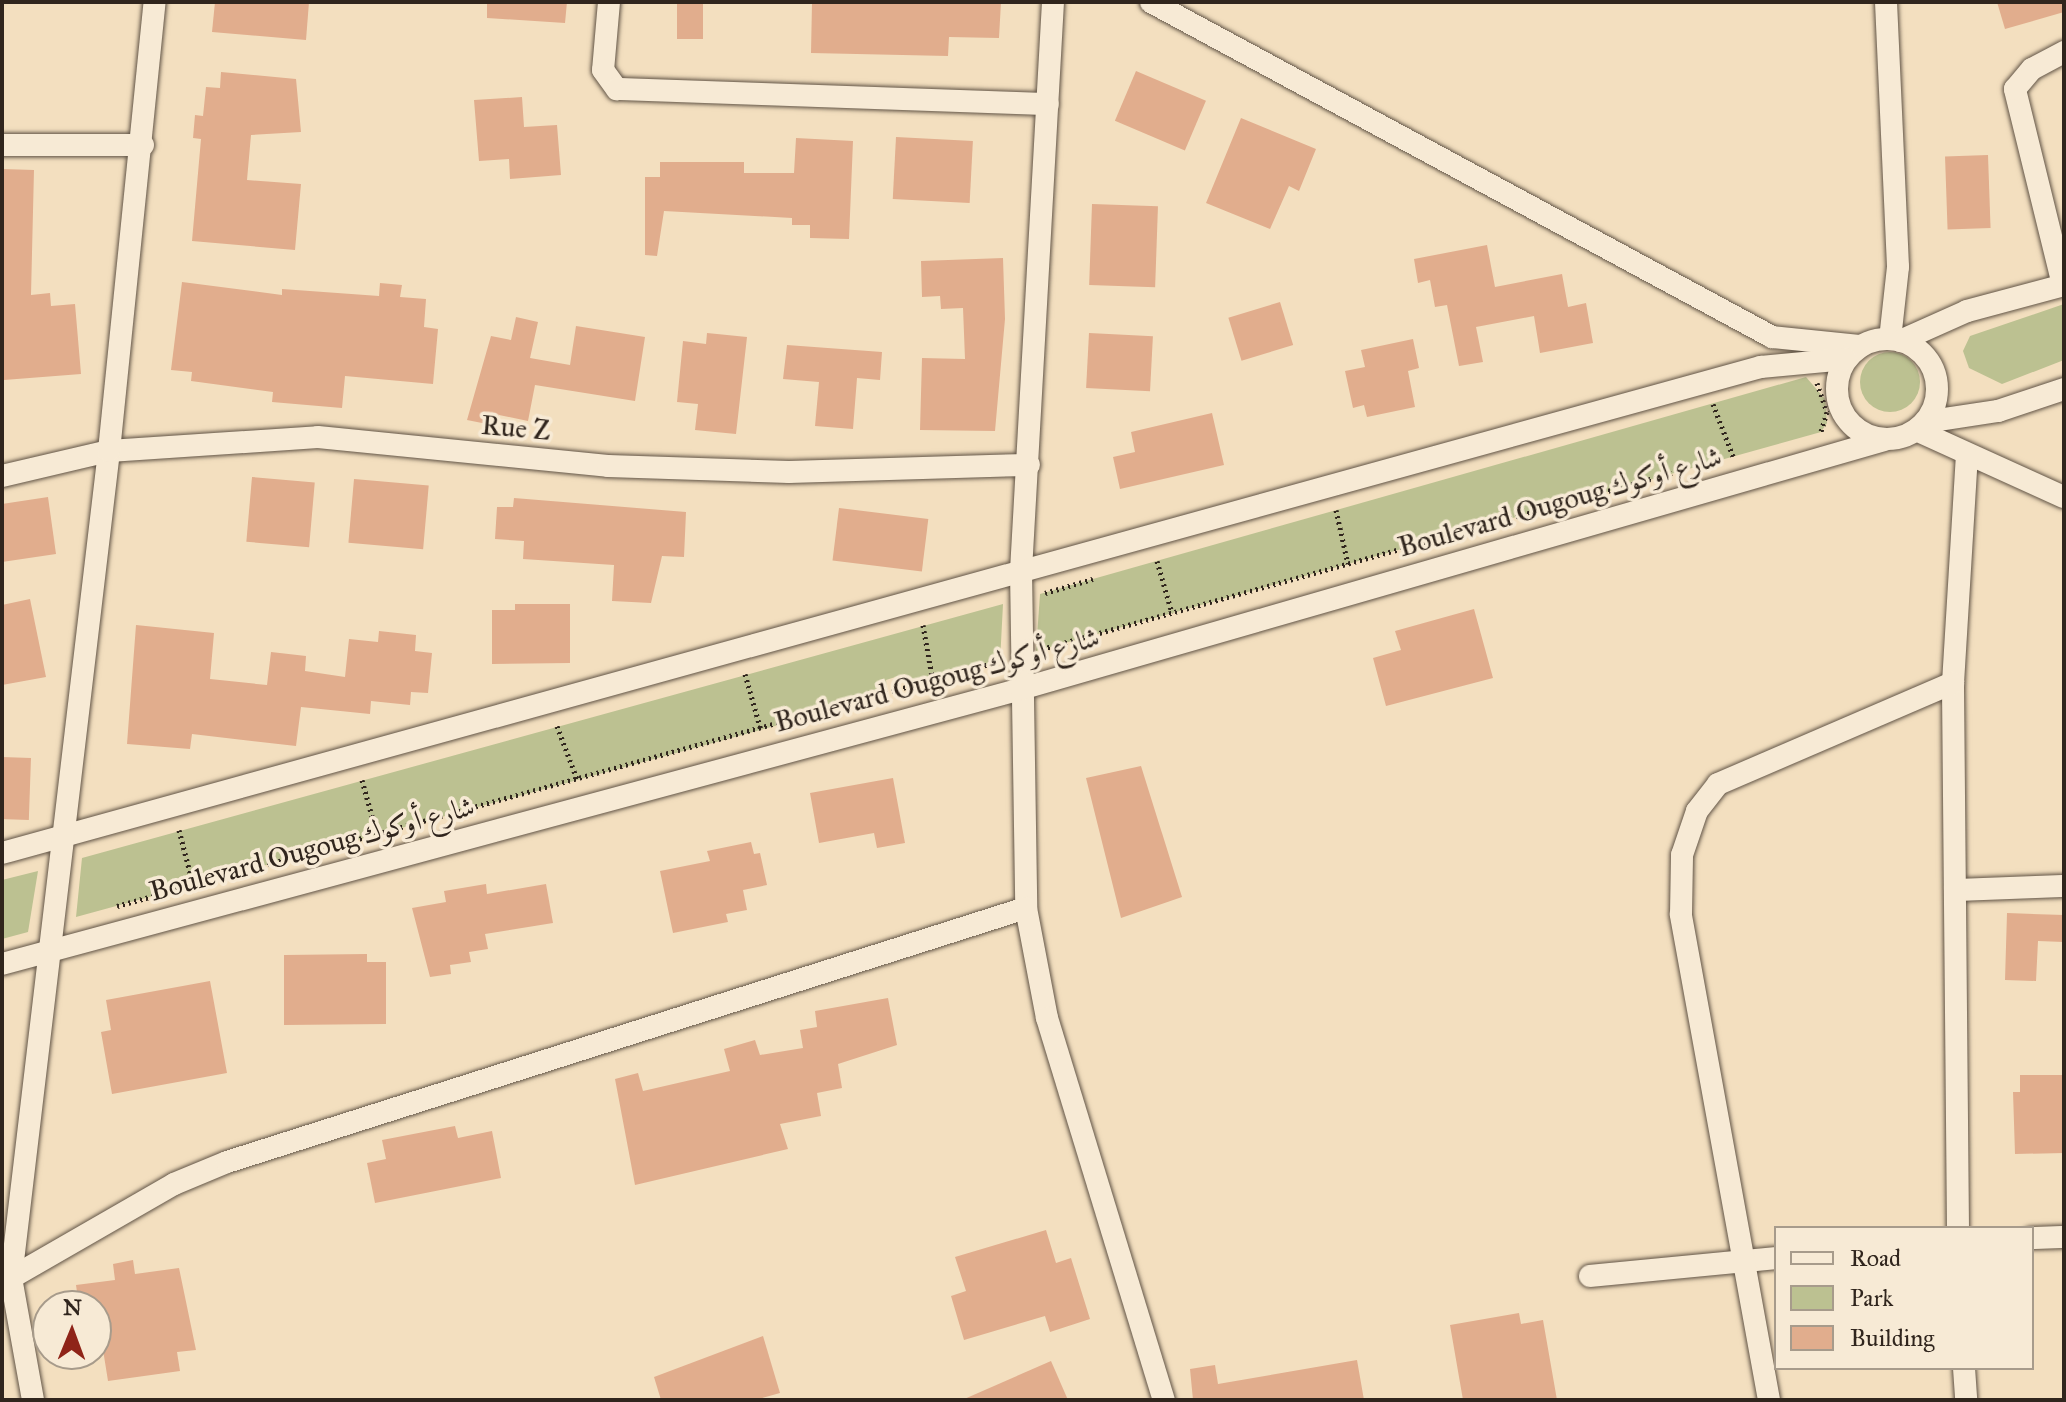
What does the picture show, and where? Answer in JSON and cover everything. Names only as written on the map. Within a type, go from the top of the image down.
[{"type":"street","points":[[33,1400],[6,1280],[64,837],[143,145],[155,2]]},
{"type":"street","points":[[609,2],[603,70],[617,89],[1048,104]]},
{"type":"street","points":[[1053,2],[1021,571],[1026,908],[1047,1018],[1164,1400]]},
{"type":"street","points":[[1151,2],[1772,337],[1853,352]]},
{"type":"street","points":[[1886,2],[1898,267],[1895,340]]},
{"type":"street","points":[[2,853],[1761,367],[1853,352],[1895,340],[1967,311],[2063,285],[2015,89],[2032,69],[2064,52]]},
{"type":"street","points":[[2,145],[143,145]]},
{"type":"street","points":[[1895,340],[1922,353],[1935,374],[1936,399],[1921,426]]},
{"type":"street","points":[[1853,352],[1836,384],[1841,410],[1858,431],[1884,440],[1921,426],[1998,411],[2064,389]]},
{"type":"street","points":[[1921,426],[1967,457],[2064,497]]},
{"type":"street","name":"Rue Z","points":[[2,476],[109,451],[318,437],[624,467],[789,472],[1029,465]]},
{"type":"street","name":"Boulevard Ougoug شارع أوكوك","points":[[2,964],[1021,689],[1884,440]]},
{"type":"street","points":[[1958,1226],[1953,683],[1967,457]]},
{"type":"street","points":[[1769,1400],[1681,914],[1682,855],[1697,811],[1718,784],[1953,683]]},
{"type":"street","points":[[1955,890],[2064,886]]},
{"type":"street","points":[[6,1280],[174,1184],[227,1162],[1026,908]]},
{"type":"street","points":[[2034,1238],[2064,1237]]},
{"type":"street","points":[[1590,1276],[1774,1258]]},
{"type":"street","points":[[1964,1370],[1966,1400]]},
{"type":"path","points":[[1806,377],[1821,389],[1827,412],[1825,429],[1806,436]]},
{"type":"path","points":[[1697,407],[1726,399]]},
{"type":"path","points":[[1712,403],[1733,456]]},
{"type":"path","points":[[1718,461],[1748,452]]},
{"type":"path","points":[[1036,651],[1687,469]]},
{"type":"path","points":[[1321,514],[1351,505]]},
{"type":"path","points":[[1336,510],[1348,564]]},
{"type":"path","points":[[1143,565],[1172,556]]},
{"type":"path","points":[[1157,561],[1172,613]]},
{"type":"path","points":[[1040,594],[1099,577]]},
{"type":"path","points":[[908,629],[937,622]]},
{"type":"path","points":[[923,625],[933,682]]},
{"type":"path","points":[[105,909],[933,682],[1000,662],[1001,647]]},
{"type":"path","points":[[731,678],[760,670]]},
{"type":"path","points":[[745,674],[761,730]]},
{"type":"path","points":[[542,730],[572,722]]},
{"type":"path","points":[[557,726],[577,779]]},
{"type":"path","points":[[347,784],[377,775]]},
{"type":"path","points":[[362,780],[377,834]]},
{"type":"path","points":[[165,834],[194,826]]},
{"type":"path","points":[[179,830],[193,884]]},
{"type":"green space","points":[[2064,304],[2064,360],[2002,384],[1969,368],[1963,351],[1970,336]]},
{"type":"green space","points":[[1890,352],[1911,361],[1920,382],[1911,403],[1890,412],[1869,403],[1860,382],[1869,361]]},
{"type":"green space","points":[[1806,377],[1825,399],[1827,423],[1821,432],[1036,651],[1040,594]]},
{"type":"green space","points":[[1003,604],[1000,662],[913,688],[905,674],[886,680],[888,695],[76,917],[82,858]]},
{"type":"green space","points":[[38,871],[28,932],[2,939],[2,880]]},
{"type":"building","points":[[215,2],[309,2],[306,40],[212,32]]},
{"type":"building","points":[[487,2],[567,2],[565,23],[487,18]]},
{"type":"building","points":[[677,2],[703,2],[703,39],[677,39]]},
{"type":"building","points":[[1001,2],[999,38],[949,37],[948,56],[811,53],[812,3]]},
{"type":"building","points":[[1997,2],[2064,2],[2064,12],[2005,29]]},
{"type":"building","points":[[1136,71],[1206,101],[1185,150],[1115,121]]},
{"type":"building","points":[[221,72],[296,79],[301,132],[251,135],[247,180],[301,184],[295,250],[192,241],[201,139],[193,138],[195,115],[203,116],[206,87],[220,88]]},
{"type":"building","points":[[522,97],[524,127],[557,125],[561,175],[510,179],[509,159],[479,161],[474,100]]},
{"type":"building","points":[[1241,118],[1316,149],[1299,191],[1289,186],[1270,229],[1206,203]]},
{"type":"building","points":[[896,137],[973,141],[970,203],[893,199]]},
{"type":"building","points":[[796,138],[853,141],[849,239],[810,238],[810,225],[792,225],[792,218],[664,211],[657,256],[645,255],[645,177],[660,177],[660,162],[744,162],[744,173],[794,173]]},
{"type":"building","points":[[1988,155],[1991,228],[1948,229],[1945,157]]},
{"type":"building","points":[[2,169],[34,170],[31,295],[50,293],[51,306],[75,304],[81,374],[4,380]]},
{"type":"building","points":[[1092,204],[1158,206],[1155,287],[1089,285]]},
{"type":"building","points":[[1487,245],[1495,287],[1562,274],[1568,307],[1586,303],[1593,343],[1540,353],[1534,316],[1476,327],[1483,362],[1459,366],[1447,305],[1435,307],[1430,280],[1418,283],[1414,259]]},
{"type":"building","points":[[1003,258],[1005,319],[995,431],[920,430],[922,358],[965,359],[963,308],[941,309],[940,296],[922,297],[921,261]]},
{"type":"building","points":[[182,282],[282,295],[282,289],[379,296],[380,283],[402,285],[400,297],[426,299],[424,327],[438,329],[433,384],[345,376],[342,408],[272,402],[273,392],[191,381],[192,372],[171,370]]},
{"type":"building","points":[[1280,302],[1293,345],[1242,361],[1228,318]]},
{"type":"building","points":[[516,317],[538,322],[530,358],[570,365],[576,326],[645,337],[635,401],[535,385],[528,421],[499,415],[497,426],[467,420],[491,336],[511,340]]},
{"type":"building","points":[[707,333],[747,337],[736,434],[695,430],[698,404],[677,402],[683,341],[706,344]]},
{"type":"building","points":[[1089,333],[1153,336],[1150,391],[1086,388]]},
{"type":"building","points":[[1413,339],[1419,368],[1408,371],[1415,407],[1367,417],[1364,405],[1353,408],[1345,371],[1365,367],[1361,350]]},
{"type":"building","points":[[787,345],[882,352],[880,380],[857,378],[853,429],[815,426],[819,382],[783,379]]},
{"type":"building","points":[[1212,413],[1224,465],[1120,489],[1113,457],[1135,452],[1131,432]]},
{"type":"building","points":[[252,477],[315,482],[309,547],[246,542]]},
{"type":"building","points":[[354,479],[429,486],[423,549],[348,543]]},
{"type":"building","points":[[48,497],[56,554],[2,562],[2,504]]},
{"type":"building","points":[[514,498],[686,512],[684,557],[662,556],[651,603],[612,601],[614,565],[523,559],[524,541],[495,539],[497,507],[513,507]]},
{"type":"building","points":[[839,508],[928,519],[922,572],[833,561]]},
{"type":"building","points":[[30,599],[46,677],[2,685],[2,605]]},
{"type":"building","points":[[515,604],[570,604],[570,663],[492,664],[492,610],[515,610]]},
{"type":"building","points":[[1474,609],[1493,678],[1386,706],[1373,658],[1401,650],[1395,631]]},
{"type":"building","points":[[136,625],[214,633],[210,679],[267,685],[271,652],[306,656],[305,671],[345,677],[349,639],[378,642],[379,631],[416,635],[415,651],[432,653],[428,693],[411,692],[410,705],[371,701],[370,714],[301,707],[296,746],[192,734],[190,749],[127,744]]},
{"type":"building","points":[[2,757],[31,758],[29,820],[2,819]]},
{"type":"building","points":[[1141,766],[1182,897],[1121,918],[1086,778]]},
{"type":"building","points":[[893,778],[905,843],[877,848],[874,833],[819,843],[810,793]]},
{"type":"building","points":[[751,842],[754,854],[760,853],[767,885],[743,890],[747,910],[726,914],[728,922],[673,933],[660,871],[710,861],[707,851]]},
{"type":"building","points":[[486,884],[487,894],[546,884],[553,923],[485,934],[488,949],[469,952],[471,962],[450,965],[451,974],[430,977],[412,908],[446,902],[444,891]]},
{"type":"building","points":[[2007,913],[2064,915],[2064,942],[2038,941],[2036,981],[2005,980]]},
{"type":"building","points":[[367,954],[367,962],[386,962],[386,1024],[284,1025],[284,955]]},
{"type":"building","points":[[210,981],[227,1073],[112,1094],[101,1032],[111,1030],[106,1000]]},
{"type":"building","points":[[888,998],[897,1045],[838,1064],[842,1088],[817,1093],[821,1116],[780,1124],[788,1149],[635,1185],[615,1079],[638,1073],[643,1091],[730,1071],[724,1049],[755,1040],[760,1055],[803,1048],[800,1030],[817,1027],[815,1011]]},
{"type":"building","points":[[2020,1075],[2064,1075],[2064,1153],[2015,1154],[2013,1092],[2020,1092]]},
{"type":"building","points":[[455,1126],[458,1138],[492,1131],[501,1178],[375,1203],[367,1163],[386,1159],[382,1140]]},
{"type":"building","points":[[1046,1230],[1056,1263],[1071,1258],[1090,1319],[1050,1332],[1045,1316],[964,1340],[951,1296],[966,1291],[955,1257]]},
{"type":"building","points":[[133,1260],[135,1274],[179,1268],[196,1350],[177,1352],[180,1371],[108,1381],[106,1370],[112,1370],[112,1290],[77,1290],[76,1285],[115,1280],[113,1264]]},
{"type":"building","points":[[1519,1313],[1521,1324],[1543,1320],[1557,1400],[1463,1400],[1450,1325]]},
{"type":"building","points":[[763,1336],[780,1393],[755,1400],[661,1400],[654,1377]]},
{"type":"building","points":[[1357,1360],[1364,1400],[1193,1400],[1190,1369],[1215,1365],[1218,1384]]},
{"type":"building","points":[[1051,1361],[1068,1400],[962,1400]]}]
